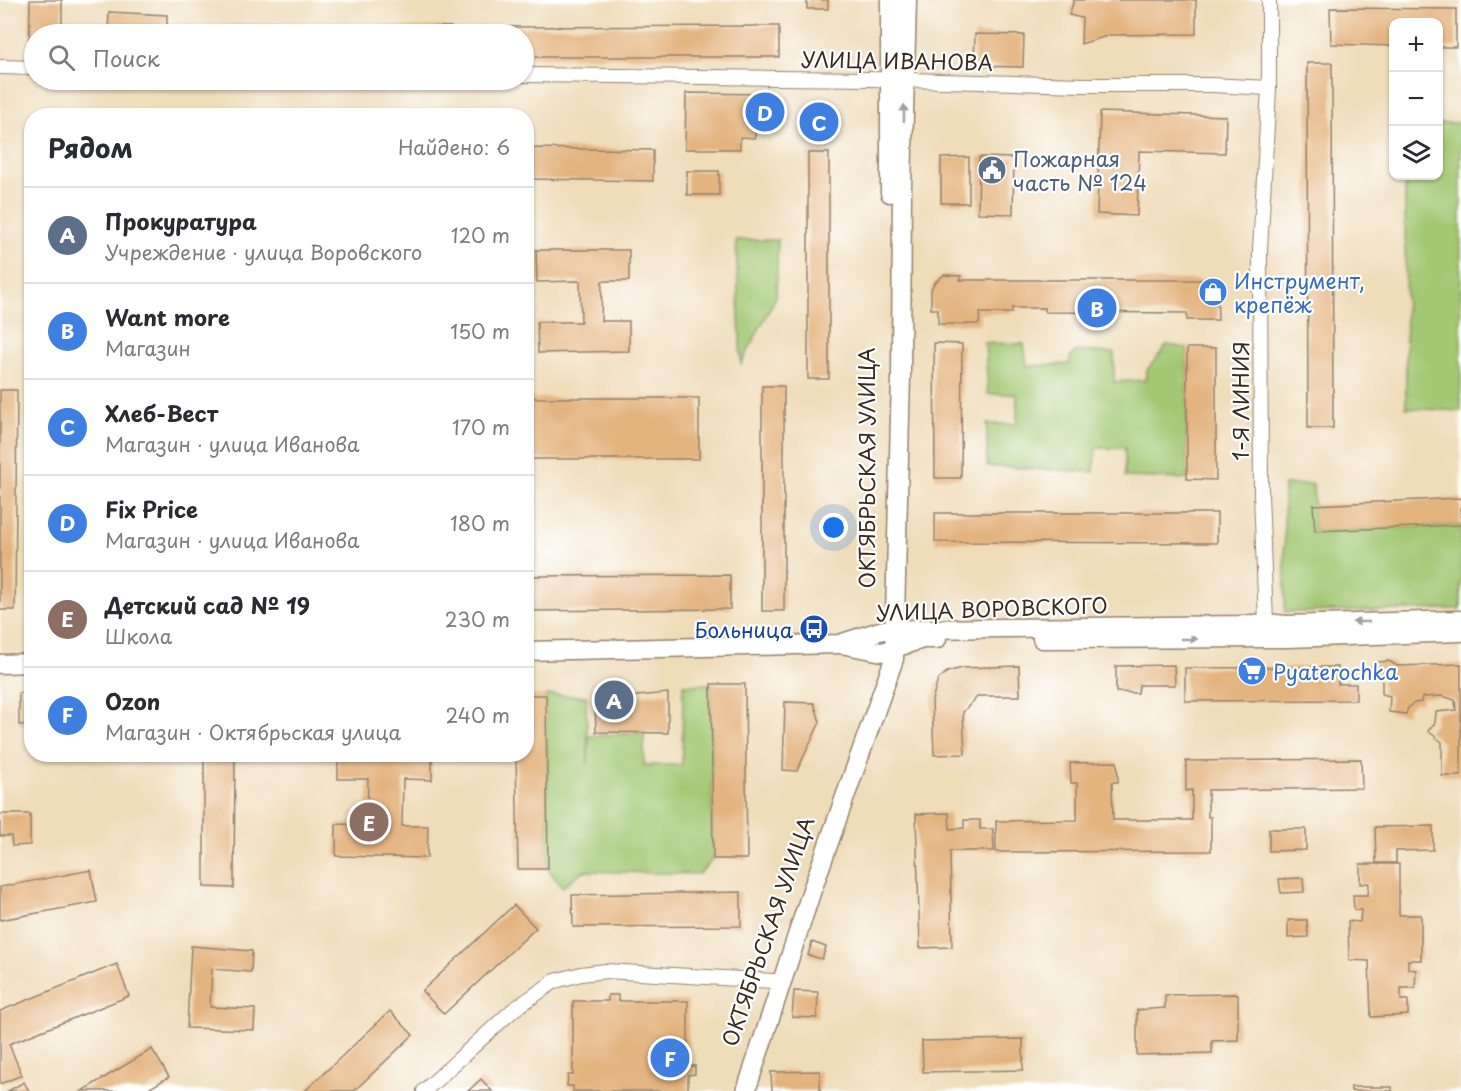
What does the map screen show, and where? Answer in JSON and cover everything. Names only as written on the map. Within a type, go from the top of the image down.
[{"type":"street","name":"ОКТЯБРЬСКАЯ УЛИЦА","points":[[736,1091],[889,640],[888,584],[897,81],[890,0]]},
{"type":"street","points":[[897,81],[907,0]]},
{"type":"street","name":"1-Я ЛИНИЯ","points":[[1266,623],[1261,494],[1260,250],[1269,88],[1269,0]]},
{"type":"street","points":[[0,67],[24,68]]},
{"type":"street","name":"УЛИЦА ИВАНОВА","points":[[534,75],[871,79],[1269,88]]},
{"type":"street","name":"УЛИЦА ВОРОВСКОГО","points":[[534,651],[839,644],[1266,623],[1286,625],[1461,620]]},
{"type":"street","points":[[746,1091],[812,890],[894,658],[889,640],[1288,638],[1461,632]]},
{"type":"street","points":[[0,663],[24,663]]},
{"type":"street","points":[[424,1091],[513,1010],[555,981],[581,974],[606,971],[773,981]]},
{"type":"green space","points":[[1443,123],[1461,123],[1461,411],[1406,408],[1405,180],[1443,180]]},
{"type":"green space","points":[[736,240],[778,240],[776,297],[741,364]]},
{"type":"green space","points":[[985,343],[1024,344],[1027,366],[1069,364],[1071,356],[1077,351],[1114,353],[1114,382],[1145,380],[1147,370],[1167,345],[1187,348],[1187,479],[1125,477],[1125,448],[1096,448],[1094,472],[987,466],[987,424],[1017,424],[1017,394],[988,394]]},
{"type":"green space","points":[[1313,484],[1315,531],[1461,525],[1461,609],[1285,612],[1284,485]]},
{"type":"green space","points":[[711,684],[713,859],[699,874],[583,871],[562,887],[548,869],[546,695],[586,696],[588,765],[589,736],[644,733],[644,765],[682,765],[683,685]]},
{"type":"building","points":[[30,0],[62,0],[62,24],[30,24]]},
{"type":"building","points":[[807,0],[828,0],[828,9],[807,9]]},
{"type":"building","points":[[1074,0],[1196,0],[1196,34],[1110,35],[1081,44],[1082,18],[1069,15]]},
{"type":"building","points":[[1330,8],[1456,9],[1456,47],[1443,47],[1443,18],[1389,18],[1389,46],[1331,44]]},
{"type":"building","points":[[109,12],[167,15],[167,24],[108,24]]},
{"type":"building","points":[[779,26],[779,57],[534,57],[534,27]]},
{"type":"building","points":[[975,34],[1024,35],[1023,67],[974,66]]},
{"type":"building","points":[[1307,63],[1332,63],[1333,428],[1308,428]]},
{"type":"building","points":[[686,93],[777,94],[776,116],[756,116],[755,138],[740,137],[740,149],[685,149]]},
{"type":"building","points":[[1100,112],[1226,116],[1225,153],[1139,151],[1137,216],[1097,214]]},
{"type":"building","points":[[811,114],[827,114],[827,129],[811,130]]},
{"type":"building","points":[[534,148],[653,150],[653,181],[534,179]]},
{"type":"building","points":[[808,153],[829,153],[829,379],[808,379]]},
{"type":"building","points":[[969,157],[969,203],[941,203],[941,158]]},
{"type":"building","points":[[979,157],[1014,158],[1013,214],[978,213]]},
{"type":"building","points":[[687,171],[719,171],[719,195],[687,195]]},
{"type":"building","points":[[536,250],[629,250],[629,281],[602,281],[601,321],[629,321],[629,351],[538,353],[537,322],[581,322],[580,281],[537,282]]},
{"type":"building","points":[[944,275],[961,276],[960,280],[1217,280],[1218,320],[1187,320],[1187,313],[1045,312],[1045,308],[1012,308],[1012,313],[980,313],[979,324],[938,324],[938,309],[931,309],[931,290],[934,283]]},
{"type":"building","points":[[934,343],[962,344],[961,478],[935,478]]},
{"type":"building","points":[[1187,348],[1216,348],[1216,480],[1187,479]]},
{"type":"building","points":[[762,386],[784,386],[784,611],[762,611]]},
{"type":"building","points":[[0,390],[17,390],[15,610],[0,610]]},
{"type":"building","points":[[534,398],[699,398],[699,459],[534,459]]},
{"type":"building","points":[[1461,498],[1461,525],[1315,531],[1313,505]]},
{"type":"building","points":[[935,513],[1217,513],[1217,543],[935,542]]},
{"type":"building","points":[[730,575],[730,609],[534,611],[534,576]]},
{"type":"building","points":[[1389,661],[1397,666],[1461,664],[1461,776],[1442,776],[1442,742],[1428,731],[1435,723],[1436,712],[1456,710],[1455,700],[1442,696],[1422,697],[1421,702],[1414,703],[1408,708],[1406,714],[1389,712],[1390,696],[1382,694],[1382,676],[1369,668],[1378,662]]},
{"type":"building","points":[[1174,665],[1175,685],[1139,685],[1138,693],[1116,692],[1116,666]]},
{"type":"building","points":[[1019,666],[1020,696],[978,696],[963,712],[965,754],[934,755],[932,700],[938,680],[947,672],[962,668]]},
{"type":"building","points":[[1338,667],[1338,684],[1356,684],[1356,700],[1185,701],[1185,668]]},
{"type":"building","points":[[711,684],[745,684],[747,859],[713,859]]},
{"type":"building","points":[[19,693],[24,693],[24,725],[19,725]]},
{"type":"building","points":[[668,693],[668,733],[596,732],[595,700]]},
{"type":"building","points":[[534,695],[546,695],[548,869],[518,869],[516,762],[534,762]]},
{"type":"building","points":[[785,702],[814,703],[820,722],[797,771],[783,770]]},
{"type":"building","points":[[1361,759],[1362,788],[1208,790],[1211,851],[996,852],[996,821],[1077,820],[1077,783],[1071,783],[1070,763],[1117,762],[1118,782],[1112,782],[1113,820],[1192,820],[1192,790],[1186,791],[1186,761]]},
{"type":"building","points":[[204,762],[235,762],[234,888],[204,887]]},
{"type":"building","points":[[338,762],[432,762],[432,780],[403,779],[402,826],[428,826],[427,858],[336,856],[336,824],[367,825],[368,779],[338,779]]},
{"type":"building","points":[[949,813],[950,829],[964,828],[964,820],[980,820],[980,829],[993,829],[994,851],[950,851],[952,947],[920,948],[916,814]]},
{"type":"building","points":[[0,814],[30,814],[30,845],[12,846],[11,836],[0,836]]},
{"type":"building","points":[[1433,826],[1433,850],[1396,851],[1396,863],[1376,863],[1375,827]]},
{"type":"building","points":[[1269,829],[1306,829],[1306,850],[1269,851]]},
{"type":"building","points":[[1360,864],[1399,864],[1399,915],[1421,915],[1421,960],[1408,960],[1408,969],[1416,970],[1415,988],[1401,988],[1401,1000],[1408,1000],[1408,1015],[1371,1017],[1369,961],[1349,960],[1348,921],[1360,922],[1361,910],[1354,910],[1353,895],[1368,895],[1369,883],[1360,884]]},
{"type":"building","points":[[91,870],[97,902],[0,920],[0,887]]},
{"type":"building","points":[[1303,878],[1304,892],[1281,893],[1279,879]]},
{"type":"building","points":[[741,892],[741,926],[573,927],[572,895]]},
{"type":"building","points":[[514,905],[536,928],[444,1014],[422,991]]},
{"type":"building","points":[[1288,920],[1307,920],[1308,937],[1288,938]]},
{"type":"building","points":[[812,942],[826,947],[822,959],[808,955]]},
{"type":"building","points":[[191,946],[252,951],[251,972],[212,969],[210,1007],[255,1009],[254,1030],[187,1028]]},
{"type":"building","points":[[117,964],[129,996],[9,1044],[22,1075],[0,1084],[0,1011]]},
{"type":"building","points":[[794,991],[818,992],[817,1018],[792,1017]]},
{"type":"building","points":[[1238,994],[1238,1040],[1212,1041],[1212,1053],[1137,1055],[1137,1010],[1165,1008],[1165,995]]},
{"type":"building","points":[[608,995],[618,995],[618,1001],[688,1001],[688,1066],[695,1066],[695,1074],[688,1075],[688,1091],[573,1091],[573,1086],[567,1086],[568,1075],[573,1075],[573,1001],[608,1001]]},
{"type":"building","points":[[390,1011],[413,1035],[354,1091],[305,1091]]},
{"type":"building","points":[[1023,1039],[1023,1070],[923,1072],[922,1041]]},
{"type":"building","points":[[152,1049],[169,1077],[145,1091],[82,1091]]},
{"type":"building","points":[[820,1071],[820,1091],[772,1091],[771,1072]]},
{"type":"building","points":[[481,1079],[492,1091],[468,1091]]},
{"type":"building","points":[[24,1082],[29,1091],[8,1091]]},
{"type":"building","points":[[1351,1087],[1392,1087],[1392,1091],[1351,1091]]},
{"type":"place","name":"Fix Price","points":[[765,112]]},
{"type":"place","name":"Хлеб-Вест","points":[[819,122]]},
{"type":"place","name":"Пожарная часть № 124","points":[[992,170]]},
{"type":"place","name":"Инструмент, крепёж","points":[[1213,292]]},
{"type":"place","name":"Want more","points":[[1097,308]]},
{"type":"place","name":"Больница","points":[[814,629]]},
{"type":"place","name":"Pyaterochka","points":[[1252,671]]},
{"type":"place","name":"Прокуратура","points":[[614,700]]},
{"type":"place","name":"Детский сад № 19","points":[[369,822]]},
{"type":"place","name":"Ozon","points":[[670,1058]]}]
